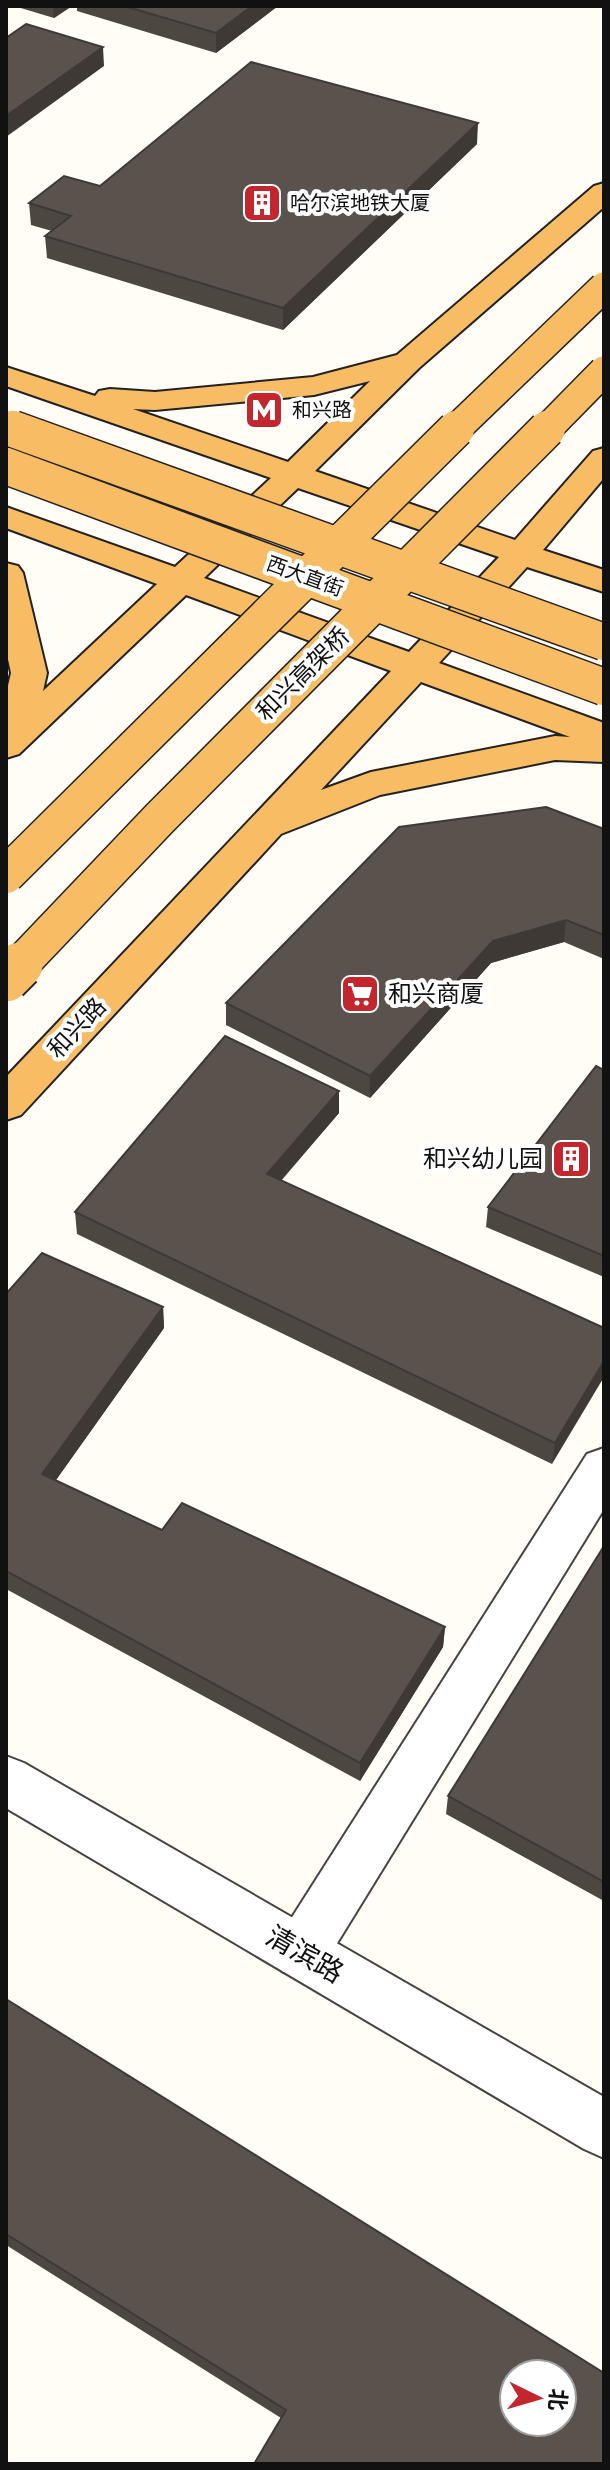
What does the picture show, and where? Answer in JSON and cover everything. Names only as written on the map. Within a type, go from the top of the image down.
[{"type":"highway","points":[[10,743],[294,474],[408,361],[604,192]]},
{"type":"highway","points":[[6,875],[506,379],[604,287]]},
{"type":"highway","points":[[62,395],[155,401],[233,396],[314,386],[408,361]]},
{"type":"highway","name":"和兴高架桥","points":[[6,979],[171,807],[604,371]]},
{"type":"highway","points":[[6,376],[604,582]]},
{"type":"highway","name":"西大直街","points":[[6,426],[604,642]]},
{"type":"highway","name":"和兴路","points":[[6,1104],[520,555],[604,458]]},
{"type":"highway","name":"西大直街","points":[[6,466],[604,687]]},
{"type":"highway","points":[[6,517],[604,736]]},
{"type":"highway","points":[[6,573],[29,673],[10,743]]},
{"type":"highway","points":[[268,826],[371,784],[555,748],[604,750]]},
{"type":"street","points":[[301,1952],[604,1468]]},
{"type":"street","name":"清滨路","points":[[6,1780],[604,2129]]},
{"type":"building","points":[[124,6],[252,6],[216,33]]},
{"type":"building","points":[[26,24],[103,47],[6,116],[6,38]]},
{"type":"building","name":"哈尔滨地铁大厦","points":[[251,62],[478,123],[283,308],[45,236],[71,216],[29,203],[64,176],[100,186]]},
{"type":"building","name":"和兴商厦","points":[[546,807],[604,829],[604,935],[566,920],[493,941],[370,1076],[226,1003],[399,827]]},
{"type":"building","points":[[225,1036],[339,1091],[267,1174],[604,1328],[604,1361],[555,1443],[75,1212]]},
{"type":"building","name":"和兴幼儿园","points":[[596,1066],[604,1070],[604,1256],[488,1207]]},
{"type":"building","points":[[42,1253],[163,1307],[42,1474],[162,1530],[182,1503],[445,1627],[360,1763],[6,1571],[6,1294]]},
{"type":"building","points":[[604,1546],[604,1882],[448,1796]]},
{"type":"building","points":[[6,1999],[604,2373],[604,2464],[254,2464],[286,2410],[6,2234]]},
{"type":"place","name":"哈尔滨地铁大厦","points":[[262,203]]},
{"type":"place","name":"和兴路","points":[[264,410]]},
{"type":"place","name":"和兴商厦","points":[[360,994]]},
{"type":"place","name":"和兴幼儿园","points":[[571,1159]]}]
